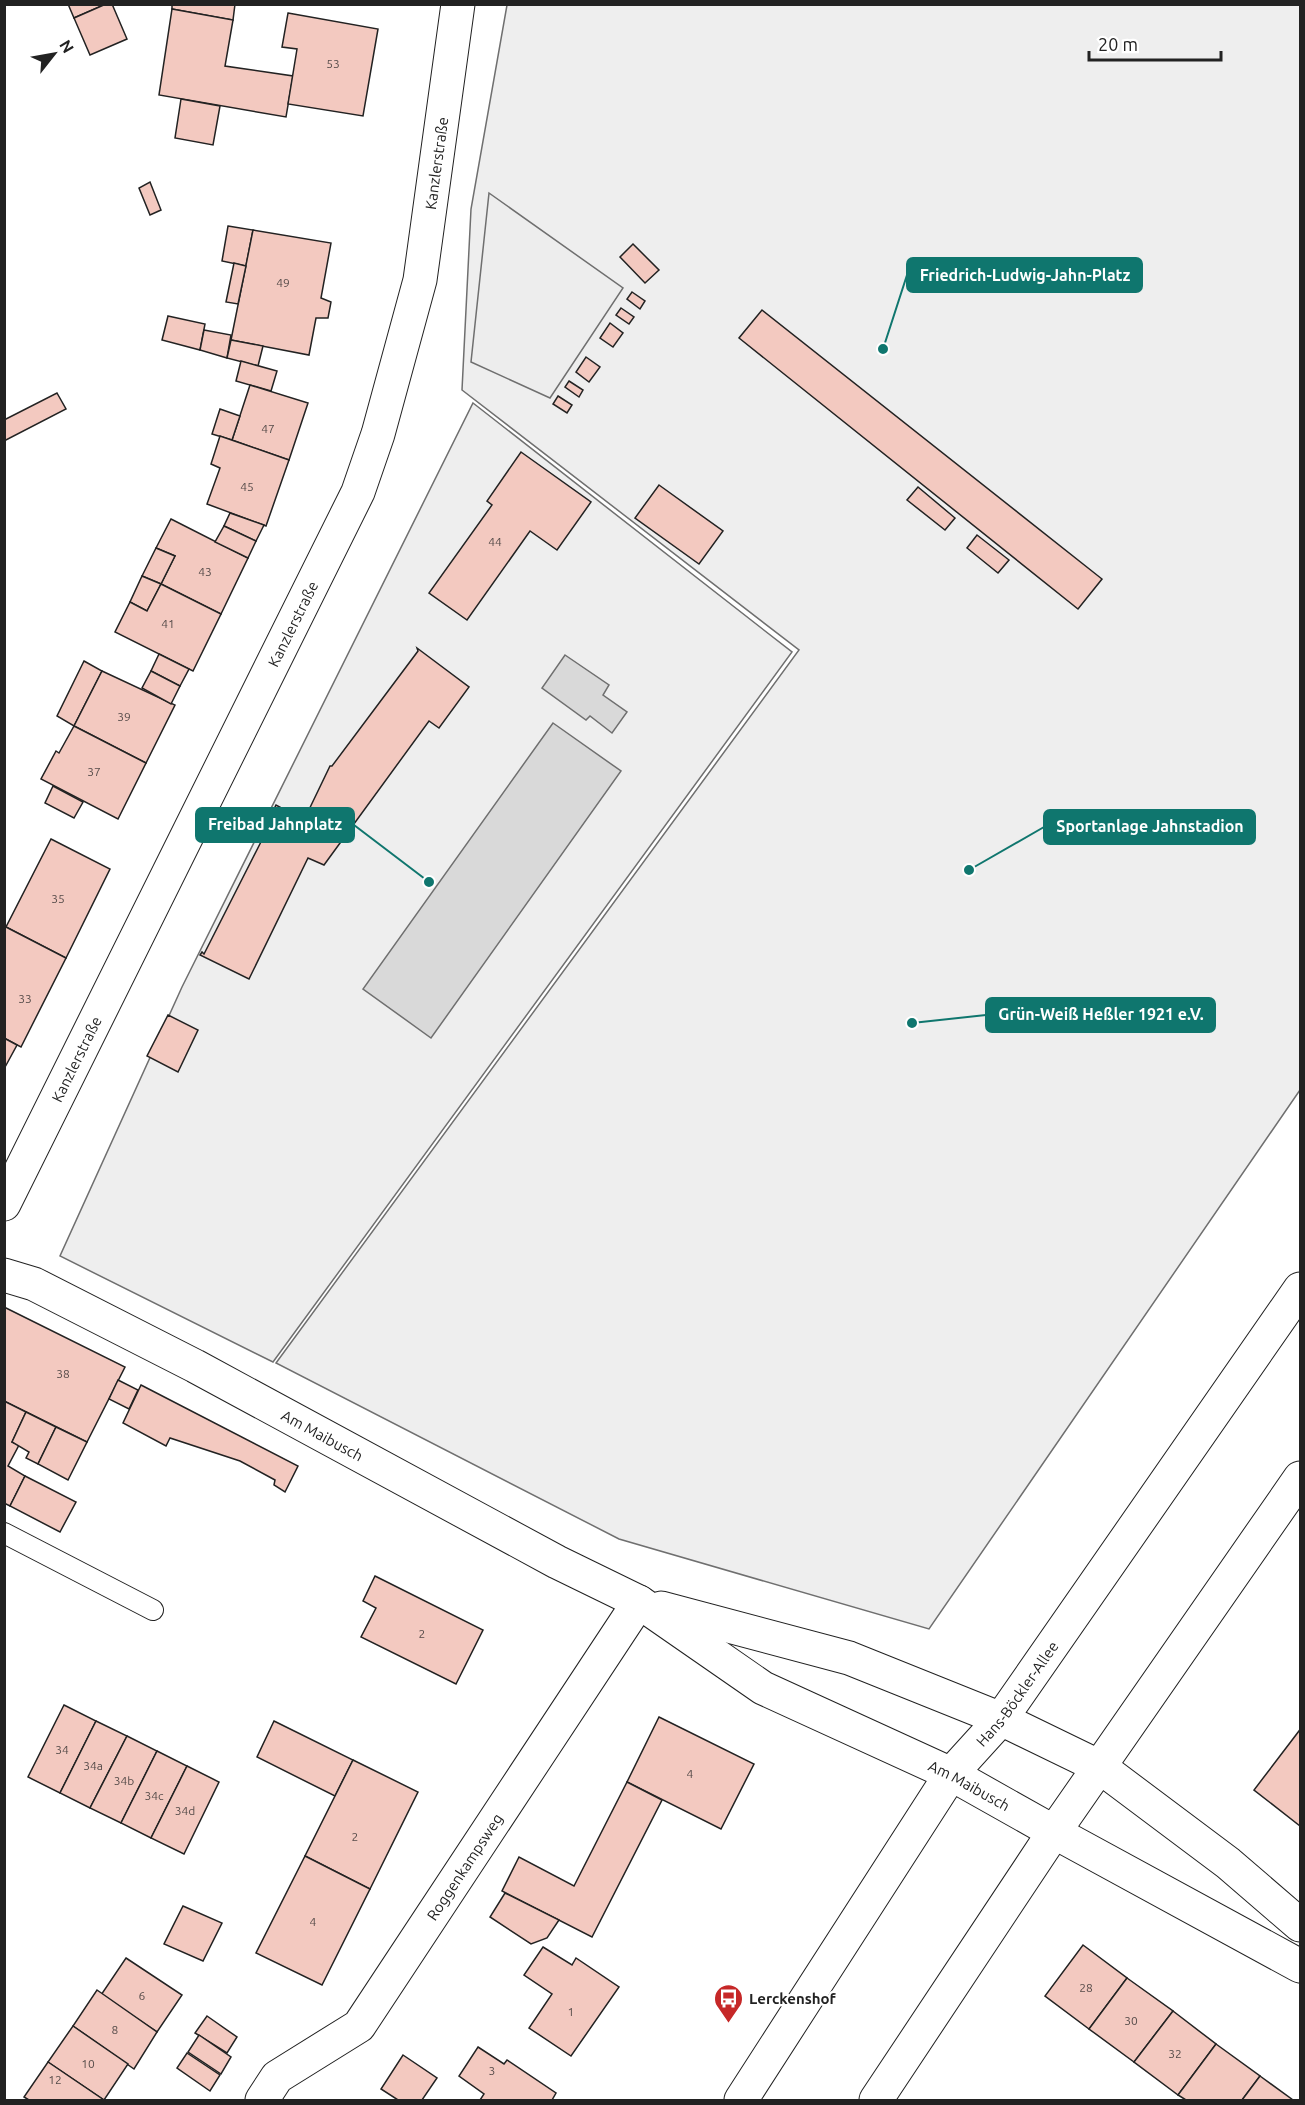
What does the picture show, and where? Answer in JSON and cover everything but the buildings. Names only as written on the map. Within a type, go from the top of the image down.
[{"type":"street","name":"Kanzlerstraße","points":[[4,1204],[358,492],[378,434],[420,280],[458,4]]},
{"type":"street","name":"Am Maibusch","points":[[4,1275],[34,1284],[195,1366],[557,1562],[639,1602],[763,1688],[951,1774],[1054,1832],[1299,1962]]},
{"type":"street","name":"Hans-Böckler-Allee","points":[[741,2100],[951,1774],[1001,1719],[1300,1290]]},
{"type":"street","points":[[876,2100],[1054,1832],[1300,1479]]},
{"type":"street","name":"Am Maibusch","points":[[639,1602],[849,1658],[1001,1719],[1100,1767],[1228,1863],[1300,1925]]},
{"type":"street","name":"Roggenkampsweg","points":[[262,2100],[277,2077],[359,2026],[639,1602]]},
{"type":"lane","points":[[4,1533],[153,1610]]},
{"type":"shaded area","points":[[507,5],[1300,5],[1300,1090],[929,1629],[619,1539],[276,1363],[799,650],[462,390],[471,209]]},
{"type":"shaded area","points":[[489,193],[623,288],[550,398],[471,362]]},
{"type":"shaded area","points":[[473,403],[792,652],[273,1362],[60,1256],[182,987]]},
{"type":"shaded area","points":[[565,655],[609,685],[603,695],[627,712],[612,733],[590,716],[586,720],[542,688]]},
{"type":"shaded area","points":[[553,723],[621,771],[431,1038],[363,989]]},
{"type":"place","name":"Friedrich-Ludwig-Jahn-Platz","points":[[883,349]]},
{"type":"place","name":"Sportanlage Jahnstadion","points":[[969,870]]},
{"type":"place","name":"Freibad Jahnplatz","points":[[429,882]]},
{"type":"place","name":"Grün-Weiß Heßler 1921 e.V.","points":[[912,1023]]},
{"type":"place","name":"Lerckenshof","points":[[728,2024]]}]
